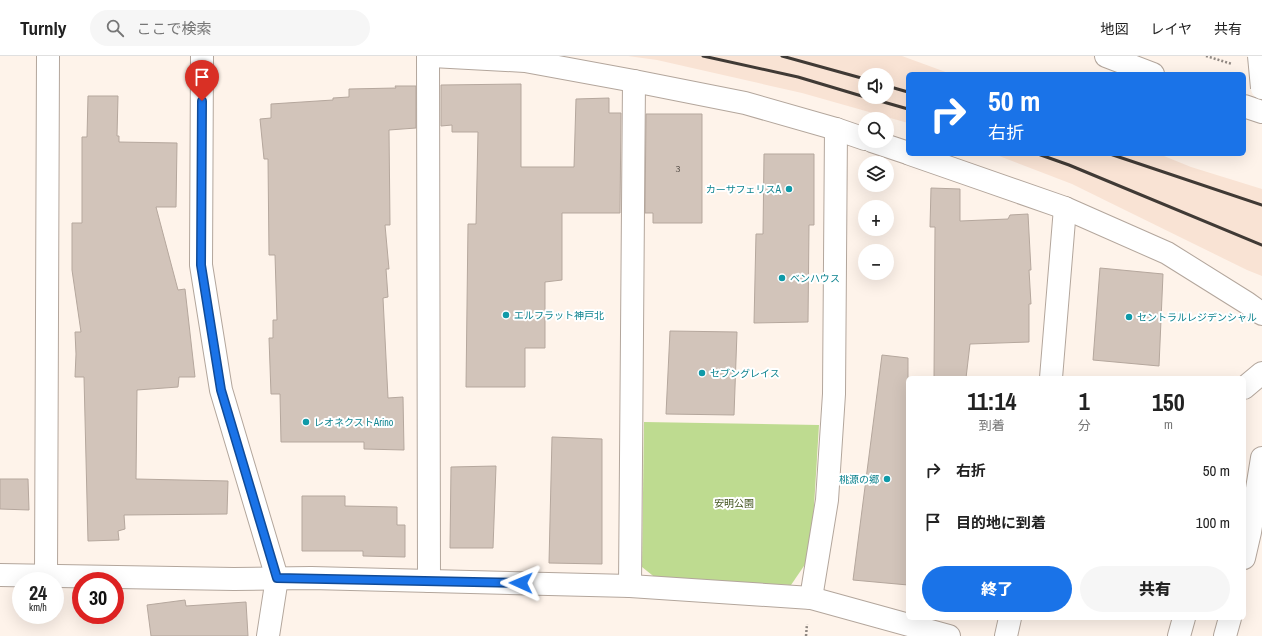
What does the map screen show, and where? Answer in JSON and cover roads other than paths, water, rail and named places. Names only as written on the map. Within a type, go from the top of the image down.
[{"type":"street","points":[[46,572],[48,56]]},
{"type":"street","points":[[202,56],[201,265],[221,390],[277,578],[268,636]]},
{"type":"street","points":[[428,56],[429,581]]},
{"type":"street","points":[[432,56],[525,62],[634,81],[745,103],[858,137]]},
{"type":"street","points":[[1106,56],[1148,72]]},
{"type":"street","points":[[1259,56],[1262,88]]},
{"type":"street","points":[[630,586],[634,81]]},
{"type":"street","points":[[1246,107],[1262,112]]},
{"type":"street","points":[[812,598],[827,500],[834,394],[836,129]]},
{"type":"street","points":[[892,148],[906,153]]},
{"type":"street","points":[[915,156],[1065,208],[1167,253],[1262,314]]},
{"type":"street","points":[[1051,376],[1065,208]]},
{"type":"street","points":[[1246,386],[1262,373]]},
{"type":"street","points":[[1246,549],[1262,458]]},
{"type":"street","points":[[0,575],[12,575]]},
{"type":"street","points":[[64,575],[234,579],[277,578],[630,586],[812,598],[949,636]]},
{"type":"street","points":[[1006,636],[1010,620]]},
{"type":"street","points":[[1179,636],[1183,620]]},
{"type":"railway","points":[[703,56],[798,77],[858,95]]},
{"type":"railway","points":[[782,56],[858,77]]},
{"type":"railway","points":[[894,88],[906,91]]},
{"type":"railway","points":[[890,104],[906,108]]},
{"type":"railway","points":[[1044,156],[1069,165],[1262,245]]},
{"type":"railway","points":[[1116,156],[1262,205]]},
{"type":"place","name":"カーサフェリスA","points":[[789,189]]},
{"type":"place","name":"ベンハウス","points":[[782,278]]},
{"type":"place","name":"エルフラット神戸北","points":[[506,315]]},
{"type":"place","name":"セントラルレジデンシャル","points":[[1129,317]]},
{"type":"place","name":"セブングレイス","points":[[702,373]]},
{"type":"place","name":"レオネクストArino","points":[[306,422]]},
{"type":"place","name":"桃源の郷","points":[[887,479]]},
{"type":"park label","name":"安明公園","points":[[734,503]]}]
